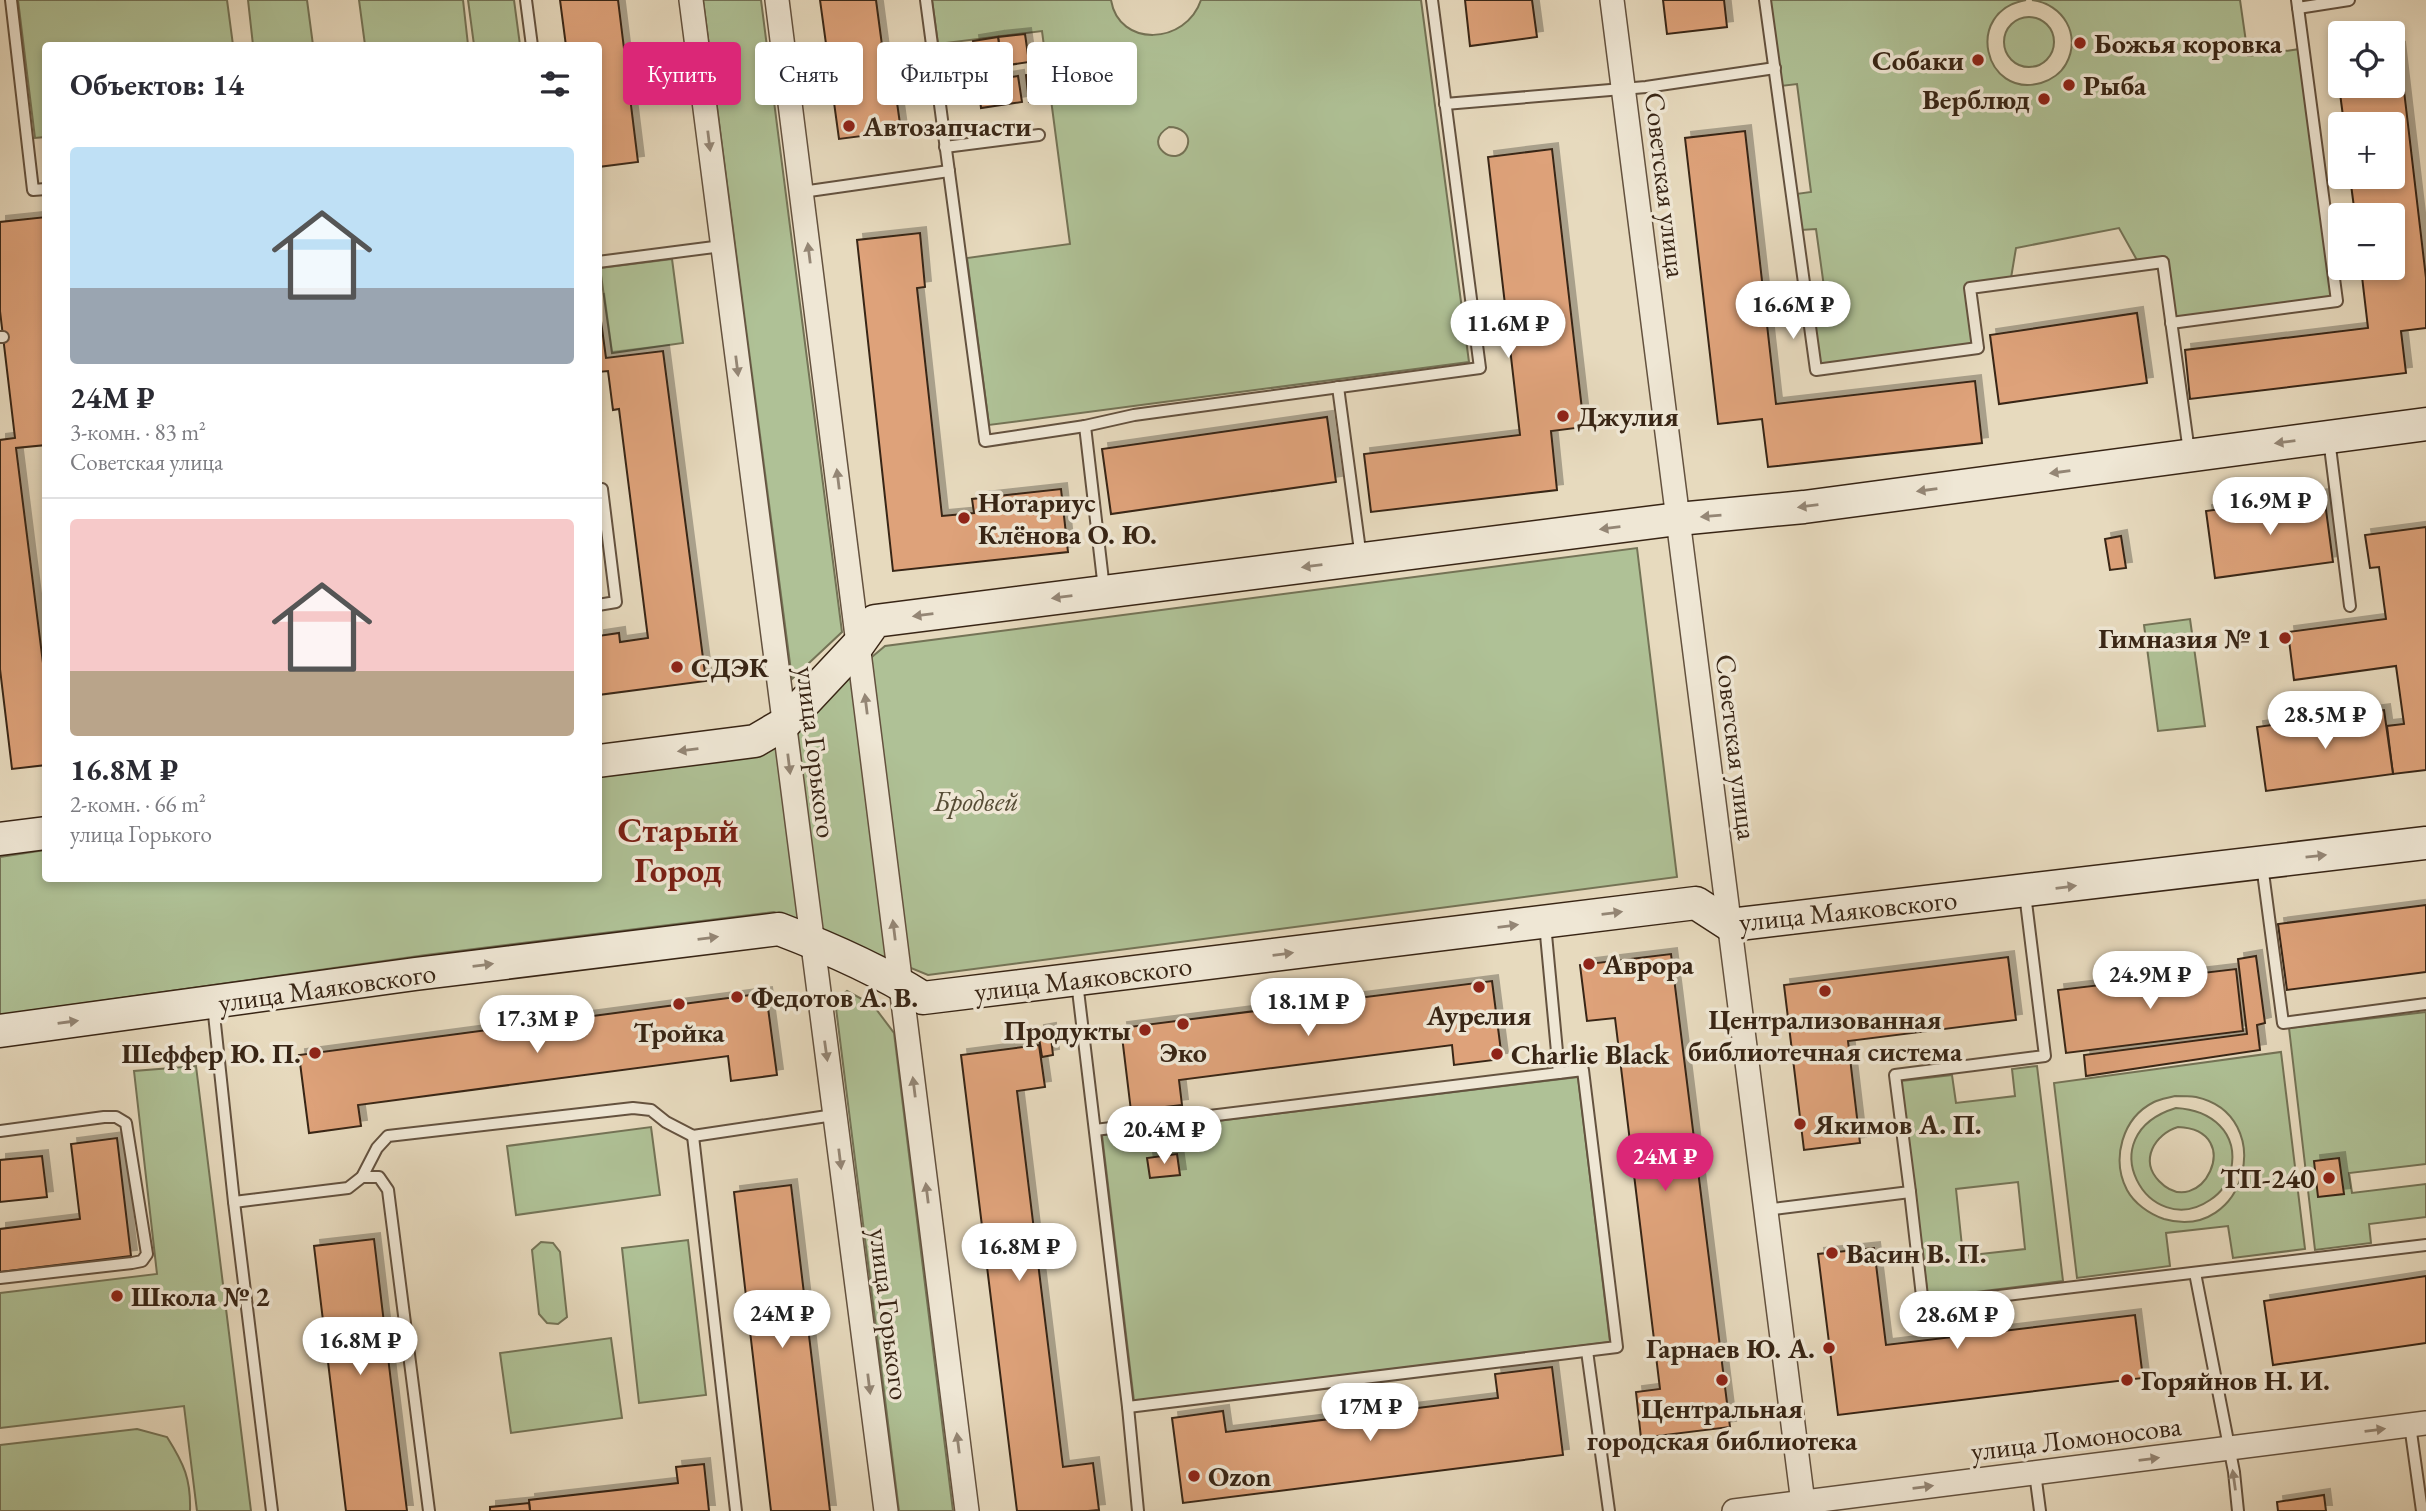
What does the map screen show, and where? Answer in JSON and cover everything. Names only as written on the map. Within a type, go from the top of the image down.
[{"type":"street","name":"улица Горького","points":[[691,0],[886,1511]]},
{"type":"street","name":"улица Горького","points":[[777,0],[967,1511]]},
{"type":"street","name":"Советская улица","points":[[1612,0],[1803,1507]]},
{"type":"street","points":[[602,760],[755,741],[784,724],[858,645],[875,621],[1678,519],[1804,507],[2426,424]]},
{"type":"street","points":[[0,839],[42,834]]},
{"type":"street","name":"улица Маяковского","points":[[0,1031],[415,974],[779,929],[812,941],[901,984],[923,998],[1696,903],[1730,925],[2426,843]]},
{"type":"street","name":"улица Ломоносова","points":[[1734,1511],[1803,1507],[2035,1473],[2418,1424]]},
{"type":"lane","points":[[11,0],[33,190],[42,189]]},
{"type":"lane","points":[[526,0],[531,42]]},
{"type":"lane","points":[[926,0],[985,441],[1084,426],[1134,415],[1480,368],[1432,0]]},
{"type":"lane","points":[[1765,0],[1816,370],[1978,348],[1970,288],[2163,262],[2190,455]]},
{"type":"lane","points":[[2171,323],[2337,301],[2297,4],[2349,0]]},
{"type":"lane","points":[[1445,104],[1646,87],[1775,68]]},
{"type":"lane","points":[[946,147],[1038,135]]},
{"type":"lane","points":[[802,192],[948,171]]},
{"type":"lane","points":[[602,261],[722,246]]},
{"type":"lane","points":[[1338,387],[1361,559]]},
{"type":"lane","points":[[1084,426],[1104,592]]},
{"type":"lane","points":[[2329,437],[2350,606]]},
{"type":"lane","points":[[602,497],[616,602],[602,604]]},
{"type":"lane","points":[[2261,862],[2283,1023],[2426,1004]]},
{"type":"lane","points":[[2025,891],[2045,1056],[1895,1075],[1923,1305],[2426,1245]]},
{"type":"lane","points":[[1545,922],[1559,1073]]},
{"type":"lane","points":[[1076,979],[1138,1511]]},
{"type":"lane","points":[[213,1003],[272,1511]]},
{"type":"lane","points":[[1095,1130],[1583,1070],[1617,1348],[1128,1408]]},
{"type":"lane","points":[[234,1202],[348,1188],[362,1177],[388,1136],[633,1108],[651,1110],[666,1122],[693,1136],[834,1115]]},
{"type":"lane","points":[[0,1131],[104,1117],[116,1117],[126,1123],[147,1254],[142,1261],[132,1263],[0,1278]]},
{"type":"lane","points":[[693,1136],[736,1511]]},
{"type":"lane","points":[[362,1177],[379,1177],[388,1190],[429,1511]]},
{"type":"lane","points":[[1765,1210],[1910,1192]]},
{"type":"lane","points":[[2195,1273],[2229,1449],[2238,1511]]},
{"type":"lane","points":[[1587,1351],[1609,1511]]},
{"type":"lane","points":[[2418,1424],[2422,1511]]},
{"type":"lane","points":[[2035,1473],[2040,1511]]},
{"type":"green space","points":[[18,0],[227,0],[233,42],[42,42],[42,137],[35,138]]},
{"type":"green space","points":[[248,0],[307,0],[313,42],[253,42]]},
{"type":"green space","points":[[359,0],[463,0],[468,42],[365,42]]},
{"type":"green space","points":[[468,0],[514,0],[520,42],[474,42]]},
{"type":"green space","points":[[703,0],[761,0],[766,42],[755,42],[755,105],[774,105],[842,632],[792,679],[717,105],[741,105],[741,42],[709,42]]},
{"type":"green space","points":[[932,0],[1111,0],[1117,16],[1126,27],[1153,35],[1182,26],[1193,15],[1201,0],[1421,0],[1469,362],[989,425],[967,258],[1070,244],[1052,105],[1137,105],[1137,42],[1043,42],[1042,31],[938,42]],"holes":[[[1169,127],[1181,130],[1188,138],[1187,147],[1176,156],[1163,152],[1158,141],[1161,134]]]},
{"type":"green space","points":[[1769,0],[2026,0],[2006,7],[1994,20],[1988,35],[1988,52],[1995,67],[2006,78],[2021,84],[2041,83],[2059,73],[2066,64],[2072,42],[2067,23],[2061,14],[2032,0],[2240,0],[2248,56],[2300,49],[2332,298],[2175,318],[2167,258],[2138,262],[2119,228],[2016,248],[2011,278],[1966,284],[1974,345],[1820,365],[1814,326],[1829,323],[1816,229],[1801,230],[1796,194],[1811,192],[1797,84],[1781,86]]},
{"type":"green space","points":[[2029,17],[2047,24],[2054,42],[2047,60],[2029,67],[2011,60],[2004,42],[2011,24]]},
{"type":"green space","points":[[672,259],[683,343],[612,353],[602,268]]},
{"type":"green space","name":"Бродвей","points":[[1637,548],[1677,877],[928,975],[774,912],[426,955],[0,1015],[0,857],[42,850],[42,882],[602,882],[602,777],[754,756],[885,646]]},
{"type":"green space","points":[[2190,619],[2205,726],[2158,731],[2144,625]]},
{"type":"green space","points":[[847,991],[873,1005],[894,1033],[953,1511],[899,1511],[835,1000]]},
{"type":"green space","points":[[2426,1012],[2426,1164],[2349,1173],[2352,1193],[2426,1184],[2426,1217],[2369,1224],[2371,1243],[2315,1250],[2289,1028]]},
{"type":"green space","points":[[2281,1052],[2305,1249],[2233,1258],[2228,1226],[2166,1233],[2170,1266],[2077,1278],[2054,1083]],"holes":[[[2177,1096],[2196,1097],[2222,1108],[2237,1127],[2244,1150],[2242,1174],[2232,1196],[2216,1213],[2193,1221],[2164,1219],[2142,1208],[2127,1190],[2120,1165],[2122,1140],[2134,1118],[2154,1102]]]},
{"type":"green space","points":[[196,1066],[251,1511],[197,1511],[184,1406],[0,1428],[0,1293],[157,1274],[134,1071]]},
{"type":"green space","points":[[2037,1066],[2063,1281],[1928,1298],[1901,1081],[1952,1075],[1956,1103],[2015,1096],[2012,1069]],"holes":[[[2018,1182],[2025,1249],[1963,1256],[1956,1189]]]},
{"type":"green space","points":[[1578,1077],[1610,1342],[1134,1401],[1102,1135]]},
{"type":"green space","points":[[2176,1108],[2200,1113],[2220,1126],[2231,1145],[2232,1157],[2228,1179],[2218,1194],[2187,1209],[2166,1207],[2149,1196],[2137,1180],[2132,1160],[2135,1140],[2149,1121]],"holes":[[[2178,1127],[2199,1132],[2210,1143],[2214,1157],[2210,1171],[2201,1184],[2189,1191],[2174,1191],[2159,1181],[2153,1173],[2150,1165],[2152,1149],[2163,1135]]]},
{"type":"green space","points":[[651,1127],[660,1195],[516,1215],[507,1146]]},
{"type":"green space","points":[[688,1240],[706,1395],[639,1403],[622,1248]]},
{"type":"green space","points":[[541,1242],[553,1243],[560,1252],[567,1317],[558,1324],[547,1323],[539,1314],[532,1250]]},
{"type":"green space","points":[[611,1338],[622,1418],[511,1433],[500,1353]]},
{"type":"green space","points":[[137,1429],[167,1437],[185,1472],[190,1511],[0,1511],[0,1445]]},
{"type":"building","points":[[560,0],[618,0],[623,42],[623,105],[631,105],[638,162],[602,166],[602,42],[565,42]]},
{"type":"building","points":[[820,0],[876,0],[882,42],[877,42],[877,105],[897,105],[901,131],[839,139],[834,105],[863,105],[863,42],[826,42]]},
{"type":"building","points":[[1465,0],[1532,0],[1537,37],[1470,46]]},
{"type":"building","points":[[1663,0],[1724,0],[1727,27],[1667,34]]},
{"type":"building","points":[[1025,34],[1027,62],[1013,64],[1013,42],[999,42],[998,37]]},
{"type":"building","points":[[998,37],[999,42],[973,42]]},
{"type":"building","points":[[1018,76],[1022,102],[1013,103],[1013,77]]},
{"type":"building","points":[[2341,98],[2405,98],[2426,278],[2426,328],[2401,331],[2406,373],[2190,399],[2185,350],[2368,328],[2362,280],[2405,280],[2405,203],[2353,203],[2352,189],[2405,189],[2405,112],[2342,112]]},
{"type":"building","points":[[981,105],[1002,105],[981,108]]},
{"type":"building","points":[[1745,131],[1776,404],[1975,381],[1982,443],[1768,467],[1762,419],[1718,424],[1685,138]]},
{"type":"building","points":[[1552,149],[1584,427],[1551,431],[1557,490],[1371,512],[1364,454],[1520,435],[1488,157]]},
{"type":"building","points":[[42,217],[42,445],[16,448],[42,655],[42,765],[12,769],[0,669],[0,440],[15,438],[0,311],[0,222]]},
{"type":"building","points":[[920,233],[925,287],[917,288],[942,516],[974,513],[972,499],[1061,489],[1068,552],[893,571],[857,240]]},
{"type":"building","points":[[2137,313],[2147,383],[1999,404],[1990,335]]},
{"type":"building","points":[[602,328],[606,358],[663,351],[706,681],[602,694],[602,635],[619,633],[620,642],[648,638],[619,409],[613,410],[608,371],[602,372]]},
{"type":"building","points":[[1327,417],[1336,482],[1111,514],[1102,449]]},
{"type":"building","points":[[2324,495],[2333,562],[2215,578],[2206,511]]},
{"type":"building","points":[[2426,527],[2426,770],[2393,774],[2387,726],[2404,724],[2396,666],[2294,680],[2288,632],[2386,619],[2379,567],[2370,568],[2365,535]]},
{"type":"building","points":[[2121,536],[2126,568],[2110,570],[2105,539]]},
{"type":"building","points":[[2384,710],[2393,774],[2266,791],[2257,727]]},
{"type":"building","points":[[2426,905],[2426,972],[2287,990],[2278,924]]},
{"type":"building","points":[[1671,954],[1730,1427],[1641,1438],[1636,1392],[1660,1389],[1615,1018],[1587,1021],[1580,965]]},
{"type":"building","points":[[2256,956],[2265,1023],[2257,1025],[2260,1050],[2086,1076],[2084,1055],[2247,1034],[2238,959]]},
{"type":"building","points":[[2008,957],[2016,1020],[1848,1041],[1860,1143],[1804,1150],[1784,985]]},
{"type":"building","points":[[2236,969],[2243,1031],[2066,1053],[2058,990]]},
{"type":"building","points":[[1492,981],[1502,1059],[1454,1065],[1452,1045],[1179,1080],[1182,1105],[1131,1111],[1121,1028]]},
{"type":"building","points":[[766,993],[777,1075],[731,1081],[728,1056],[358,1105],[361,1126],[309,1133],[299,1055]]},
{"type":"building","points":[[1050,1029],[1053,1055],[1042,1057],[1038,1031]]},
{"type":"building","points":[[1039,1045],[1045,1087],[1017,1091],[1063,1467],[1093,1463],[1099,1510],[1017,1511],[961,1055]]},
{"type":"building","points":[[117,1138],[131,1256],[0,1272],[0,1229],[80,1219],[71,1144]]},
{"type":"building","points":[[1177,1154],[1180,1175],[1150,1178],[1147,1158]]},
{"type":"building","points":[[42,1156],[47,1197],[0,1202],[0,1160]]},
{"type":"building","name":"ТП-240","points":[[2339,1158],[2344,1194],[2318,1197],[2314,1161]]},
{"type":"building","points":[[791,1185],[830,1511],[771,1511],[734,1192]]},
{"type":"building","points":[[374,1239],[407,1511],[346,1511],[314,1246]]},
{"type":"building","points":[[1874,1248],[1886,1345],[2135,1315],[2143,1378],[1838,1415],[1818,1254]]},
{"type":"building","points":[[2426,1276],[2426,1343],[2273,1365],[2264,1301]]},
{"type":"building","points":[[1552,1367],[1563,1455],[1183,1503],[1172,1418],[1223,1411],[1226,1432],[1498,1398],[1495,1374]]},
{"type":"building","points":[[704,1464],[709,1511],[530,1511],[529,1500],[678,1483],[676,1467]]},
{"type":"building","points":[[2324,1495],[2326,1511],[2278,1511],[2277,1502]]},
{"type":"building","points":[[529,1503],[530,1511],[490,1511],[490,1507]]},
{"type":"place","name":"Божья коровка","points":[[2080,43]]},
{"type":"place","name":"Собаки","points":[[1978,60]]},
{"type":"place","name":"Рыба","points":[[2069,85]]},
{"type":"place","name":"Верблюд","points":[[2044,99]]},
{"type":"place","name":"Автозапчасти","points":[[849,126]]},
{"type":"place","name":"Джулия","points":[[1563,416]]},
{"type":"place","name":"Нотариус Клёнова О. Ю.","points":[[964,518]]},
{"type":"place","name":"Гимназия № 1","points":[[2285,638]]},
{"type":"place","name":"СДЭК","points":[[677,667]]},
{"type":"place","name":"Аврора","points":[[1589,964]]},
{"type":"place","name":"Аурелия","points":[[1479,987]]},
{"type":"place","name":"Централизованная библиотечная система","points":[[1825,991]]},
{"type":"place","name":"Федотов А. В.","points":[[737,997]]},
{"type":"place","name":"Тройка","points":[[679,1004]]},
{"type":"place","name":"Эко","points":[[1183,1024]]},
{"type":"place","name":"Продукты","points":[[1145,1030]]},
{"type":"place","name":"Шеффер Ю. П.","points":[[315,1053]]},
{"type":"place","name":"Charlie Black","points":[[1497,1054]]},
{"type":"place","name":"Якимов А. П.","points":[[1800,1124]]},
{"type":"place","name":"ТП-240","points":[[2329,1178]]},
{"type":"place","name":"Васин В. П.","points":[[1832,1253]]},
{"type":"place","name":"Школа № 2","points":[[117,1296]]},
{"type":"place","name":"Гарнаев Ю. А.","points":[[1829,1348]]},
{"type":"place","name":"Центральная городская библиотека","points":[[1722,1380]]},
{"type":"place","name":"Горяйнов Н. И.","points":[[2127,1380]]},
{"type":"place","name":"Ozon","points":[[1194,1476]]},
{"type":"district","name":"Старый Город","points":[[678,849]]}]
